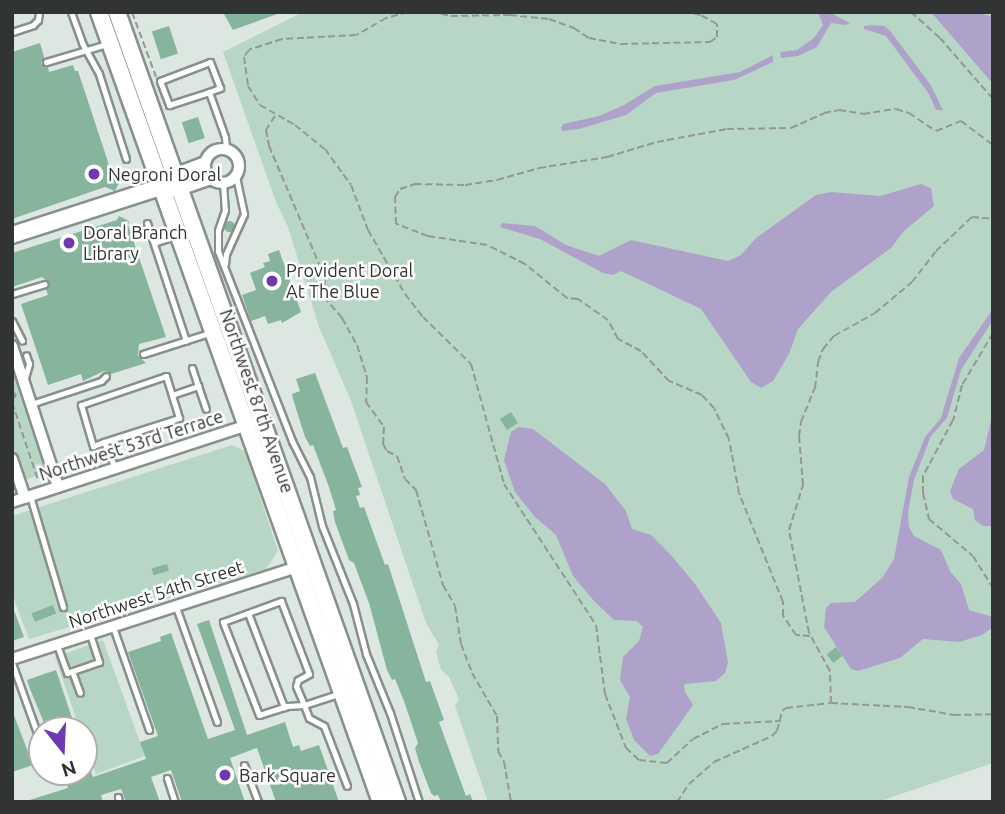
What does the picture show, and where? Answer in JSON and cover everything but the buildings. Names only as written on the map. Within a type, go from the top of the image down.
[{"type":"main road","name":"Northwest 87th Avenue","points":[[99,12],[212,332],[253,423]]},
{"type":"main road","name":"Northwest 87th Avenue","points":[[117,12],[176,182],[253,423],[303,565],[397,802]]},
{"type":"main road","points":[[12,235],[176,182]]},
{"type":"main road","name":"Northwest 87th Avenue","points":[[303,565],[341,693],[381,802]]},
{"type":"street","points":[[226,149],[239,160],[236,176],[217,181],[176,182],[205,162],[215,150],[226,149]]},
{"type":"street","points":[[205,162],[217,181]]},
{"type":"street","points":[[17,343],[23,380],[58,487]]},
{"type":"street","name":"Northwest 53rd Terrace","points":[[12,502],[253,423]]},
{"type":"street","points":[[12,459],[27,497]]},
{"type":"street","name":"Northwest 54th Street","points":[[12,661],[303,565]]},
{"type":"lane","points":[[12,32],[33,25],[38,20],[39,12]]},
{"type":"lane","points":[[71,12],[99,74],[126,159]]},
{"type":"lane","points":[[46,62],[110,43]]},
{"type":"lane","points":[[210,62],[220,88],[209,92],[169,105],[160,81],[210,62]]},
{"type":"lane","points":[[209,92],[225,137],[226,149]]},
{"type":"lane","points":[[225,268],[230,244],[244,214],[236,176]]},
{"type":"lane","points":[[217,181],[225,210],[217,239],[225,268],[292,441],[310,477],[322,526],[353,604],[366,654],[390,713],[419,802]]},
{"type":"lane","points":[[147,223],[186,341]]},
{"type":"lane","points":[[154,243],[179,234]]},
{"type":"lane","points":[[217,239],[230,244]]},
{"type":"lane","points":[[12,294],[44,284]]},
{"type":"lane","points":[[12,321],[17,343]]},
{"type":"lane","points":[[143,355],[212,332]]},
{"type":"lane","points":[[23,380],[29,364],[26,355]]},
{"type":"lane","points":[[192,368],[206,409]]},
{"type":"lane","points":[[31,404],[101,381],[106,376]]},
{"type":"lane","points":[[166,376],[178,418],[104,442],[93,446],[81,405],[166,376]]},
{"type":"lane","points":[[172,395],[198,386]]},
{"type":"lane","points":[[104,442],[115,468]]},
{"type":"lane","points":[[27,497],[63,607]]},
{"type":"lane","points":[[341,693],[304,705],[284,707],[259,715],[223,622],[281,601],[309,674],[298,680],[296,686],[304,705],[309,718],[324,726],[347,786]]},
{"type":"lane","points":[[176,607],[217,722]]},
{"type":"lane","points":[[248,613],[284,707]]},
{"type":"lane","points":[[113,627],[149,730]]},
{"type":"lane","points":[[57,645],[67,673],[99,662],[90,634]]},
{"type":"lane","points":[[12,661],[31,716]]},
{"type":"lane","points":[[72,671],[80,693]]},
{"type":"lane","points":[[244,765],[258,802]]},
{"type":"lane","points":[[167,778],[175,802]]},
{"type":"path","points":[[132,12],[160,81]]},
{"type":"path","points":[[408,12],[386,18],[356,35],[282,39],[249,50],[244,57],[248,86],[260,105],[311,136],[343,171],[372,238],[405,294],[423,317],[471,365],[484,403],[504,484],[596,625],[605,694],[626,748],[639,760],[667,763],[693,739],[723,724],[781,721]]},
{"type":"path","points":[[431,12],[451,16],[498,14],[549,19],[574,28],[589,38],[621,44],[678,44],[710,41],[717,37],[717,24],[701,15],[686,12]]},
{"type":"path","points":[[911,12],[940,38],[993,99]]},
{"type":"path","points":[[810,636],[796,635],[783,616],[783,602],[739,493],[729,439],[714,408],[702,396],[669,381],[641,351],[618,338],[608,320],[578,299],[567,298],[525,264],[487,246],[428,236],[396,224],[395,197],[400,189],[415,184],[465,184],[497,180],[583,158],[622,153],[657,142],[727,129],[791,128],[824,113],[839,110],[863,114],[896,110],[909,113],[936,131],[961,121],[993,145]]},
{"type":"path","points":[[276,115],[266,130],[269,146],[325,278],[324,297],[342,318],[357,345],[367,377],[366,402],[384,427],[383,444],[387,451],[397,456],[405,479],[416,490],[443,584],[455,607],[461,644],[472,673],[497,716],[498,751],[503,762],[511,802]]},
{"type":"path","points":[[831,703],[830,671],[810,636],[789,530],[803,485],[799,436],[801,422],[815,388],[823,349],[834,336],[875,313],[912,282],[936,250],[972,218],[993,219]]},
{"type":"path","points":[[993,333],[962,385],[953,420],[923,476],[923,493],[929,519],[973,556],[993,588]]},
{"type":"path","points":[[12,391],[16,395],[12,401],[38,480]]},
{"type":"path","points":[[19,422],[25,425]]},
{"type":"path","points":[[27,446],[32,436]]},
{"type":"path","points":[[677,802],[689,784],[714,762],[772,736],[781,721],[782,711],[786,708],[831,703],[908,707],[954,715],[993,714]]},
{"type":"green space","points":[[303,12],[993,12],[993,763],[877,802],[488,802],[455,706],[459,699],[449,677],[441,670],[436,652],[439,645],[426,623],[350,398],[319,327],[288,227],[276,202],[223,52]]},
{"type":"green space","points":[[12,354],[50,471],[24,480],[12,445]]},
{"type":"green space","points":[[232,445],[245,451],[278,551],[266,569],[29,639],[12,594],[12,516]]},
{"type":"green space","points":[[103,640],[145,756],[98,773],[98,716],[75,716],[55,657]]},
{"type":"shaded area","points":[[818,12],[829,12],[850,23],[831,23],[817,47],[798,56],[781,58],[780,52],[797,50],[814,38],[823,25]]},
{"type":"shaded area","points":[[931,12],[976,12],[993,17],[993,84]]},
{"type":"shaded area","points":[[864,26],[885,26],[891,32],[930,84],[943,110],[936,110],[929,94],[886,36],[864,29]]},
{"type":"shaded area","points":[[773,55],[773,62],[734,80],[656,93],[626,115],[579,129],[562,131],[563,124],[599,116],[624,105],[655,86],[740,72]]},
{"type":"shaded area","points":[[921,184],[931,188],[934,206],[904,231],[891,248],[832,291],[798,329],[789,354],[773,381],[761,388],[751,382],[701,309],[621,271],[613,275],[603,273],[540,239],[500,227],[502,223],[535,226],[566,245],[599,256],[631,240],[728,261],[741,255],[756,238],[816,195],[831,192],[880,196]]},
{"type":"shaded area","points":[[993,309],[993,320],[961,370],[947,418],[931,436],[914,480],[908,512],[909,527],[914,536],[941,550],[950,571],[961,584],[969,610],[993,617],[993,627],[982,635],[959,642],[923,639],[900,658],[858,671],[851,669],[824,627],[826,608],[831,603],[855,602],[883,577],[894,559],[909,477],[925,437],[941,418],[959,358]]},
{"type":"shaded area","points":[[993,412],[993,526],[983,526],[975,520],[973,509],[953,499],[950,491],[959,469],[984,450]]},
{"type":"shaded area","points":[[519,427],[533,429],[605,484],[626,511],[632,529],[651,535],[670,554],[695,584],[721,623],[728,662],[725,673],[716,681],[684,684],[685,692],[693,705],[658,754],[650,756],[634,740],[626,719],[630,697],[620,680],[623,657],[639,641],[643,627],[637,621],[614,620],[594,601],[573,576],[556,535],[535,517],[515,492],[504,460],[511,432]]},
{"type":"place","name":"Negroni Doral","points":[[94,174]]},
{"type":"place","name":"Doral Branch Library","points":[[69,243]]},
{"type":"place","name":"Provident Doral At The Blue","points":[[272,281]]},
{"type":"place","name":"Bark Square","points":[[225,775]]}]
